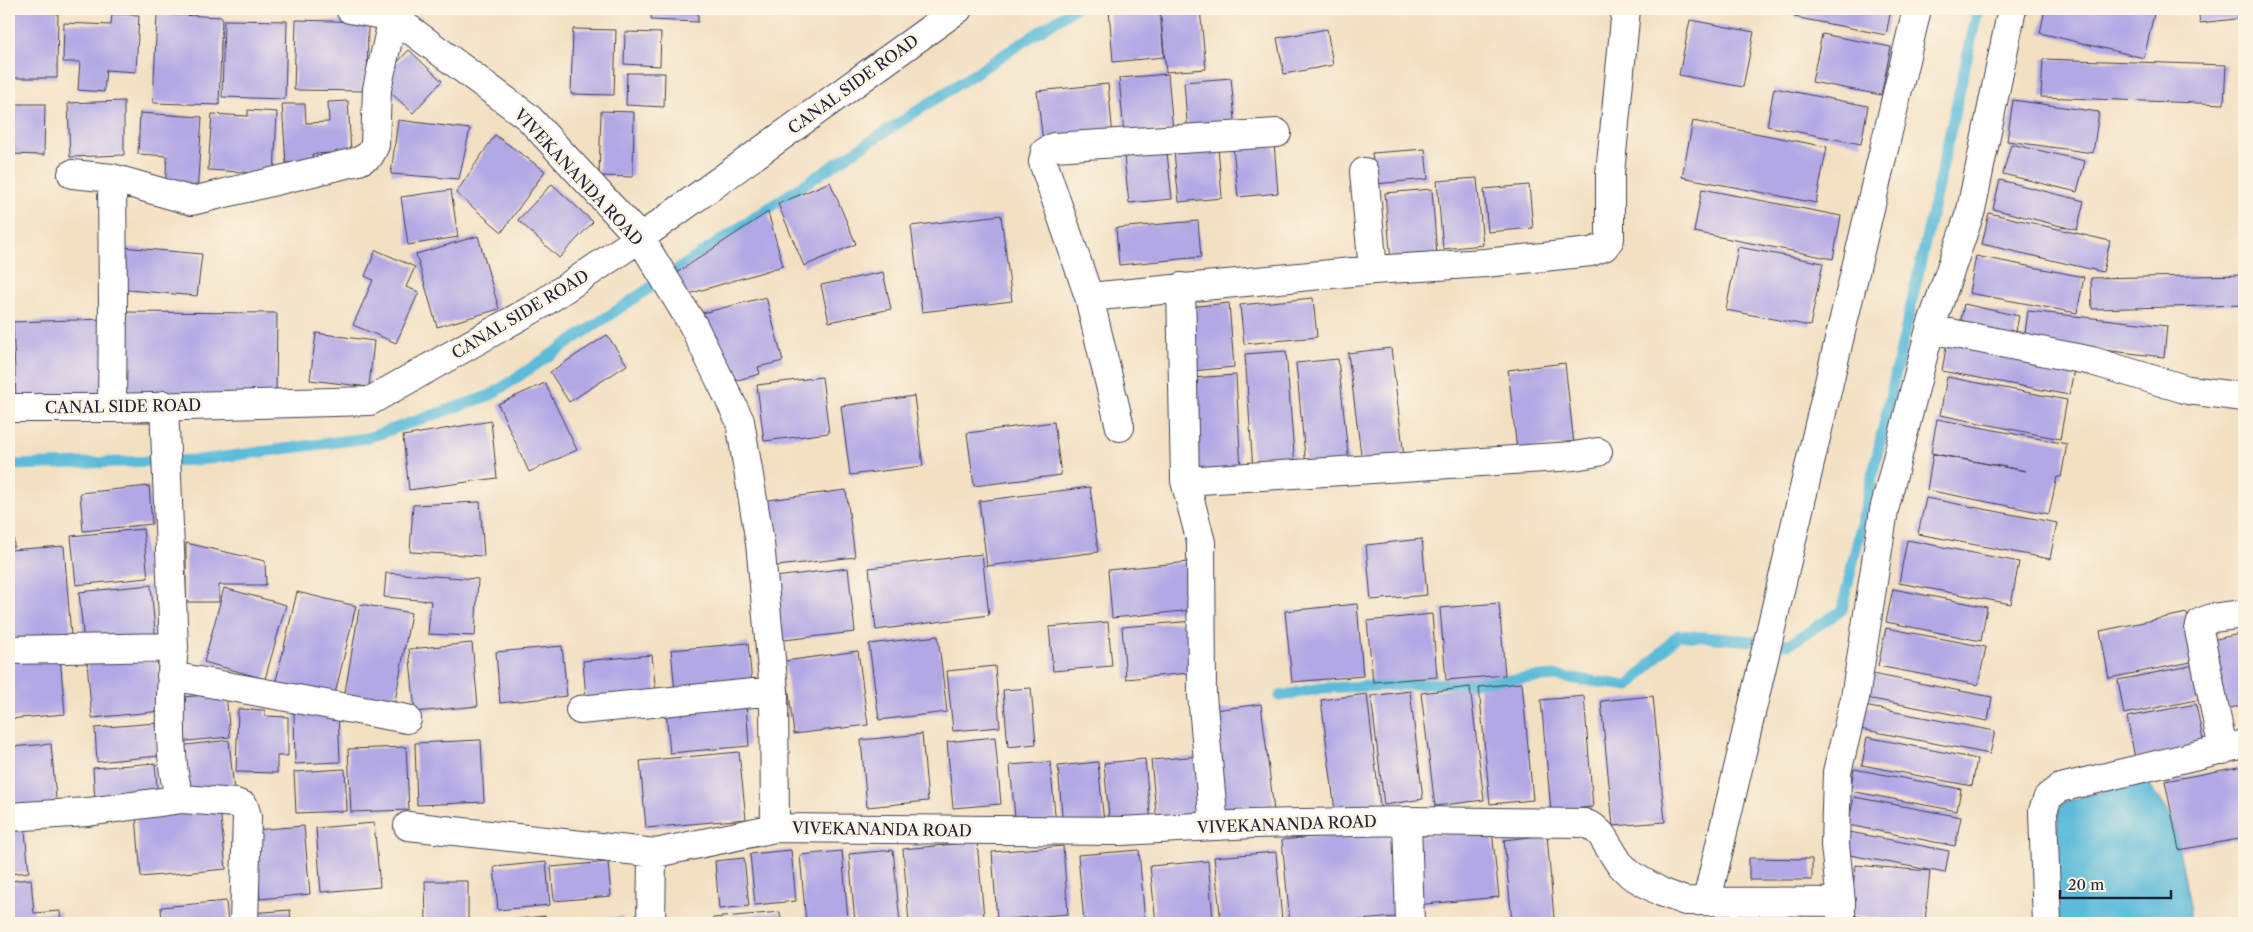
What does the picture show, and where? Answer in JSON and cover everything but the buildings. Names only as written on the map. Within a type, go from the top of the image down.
[{"type":"street","name":"VIVEKANANDA ROAD","points":[[350,9],[393,17],[528,118],[644,244],[692,325],[740,421],[760,543],[774,691],[775,828],[1122,831],[1214,826],[1407,821],[1584,823],[1593,827],[1601,834],[1619,863],[1631,875],[1692,908],[1841,913]]},
{"type":"street","name":"CANAL SIDE ROAD","points":[[9,408],[112,408],[164,405],[370,401],[644,244],[958,9]]},
{"type":"street","points":[[1089,297],[1373,270],[1485,263],[1591,252],[1604,247],[1610,239],[1610,174],[1626,9]]},
{"type":"street","points":[[1692,908],[1917,9]]},
{"type":"street","points":[[1841,913],[1835,845],[1838,772],[1855,698],[1884,510],[1930,329],[1971,210],[2012,9]]},
{"type":"street","points":[[72,174],[112,178],[192,201],[349,164],[364,158],[370,155],[375,145],[377,89],[393,17]]},
{"type":"street","points":[[1120,427],[1089,297],[1042,162],[1044,152],[1054,147],[1277,133]]},
{"type":"street","points":[[1364,172],[1373,270]]},
{"type":"street","points":[[112,178],[112,408]]},
{"type":"street","points":[[1181,287],[1185,481],[1200,542],[1202,695],[1214,826]]},
{"type":"street","points":[[1930,329],[2092,361],[2188,390],[2244,397]]},
{"type":"street","points":[[164,405],[174,647],[171,676],[173,756],[177,787],[182,799]]},
{"type":"street","points":[[1185,481],[1574,456],[1598,452]]},
{"type":"street","points":[[2047,923],[2043,811],[2048,797],[2060,788],[2234,747],[2199,630],[2201,622],[2212,618],[2244,614]]},
{"type":"street","points":[[9,650],[174,647]]},
{"type":"street","points":[[171,676],[407,720]]},
{"type":"street","points":[[580,710],[774,691]]},
{"type":"street","points":[[9,817],[88,812],[182,799],[236,803],[244,806],[247,816],[244,923]]},
{"type":"street","points":[[1407,821],[1410,923]]},
{"type":"street","points":[[408,826],[656,853],[775,828]]},
{"type":"street","points":[[651,923],[652,860],[656,853]]},
{"type":"water","points":[[2145,780],[2173,819],[2190,906],[2190,923],[2056,923],[2050,895],[2060,803]]},
{"type":"waterway","points":[[9,465],[199,460],[367,438],[491,395],[794,191],[1074,9]]},
{"type":"waterway","points":[[1280,696],[1322,688],[1481,682],[1554,676],[1629,686],[1678,635],[1790,644],[1842,610],[1978,9]]}]
